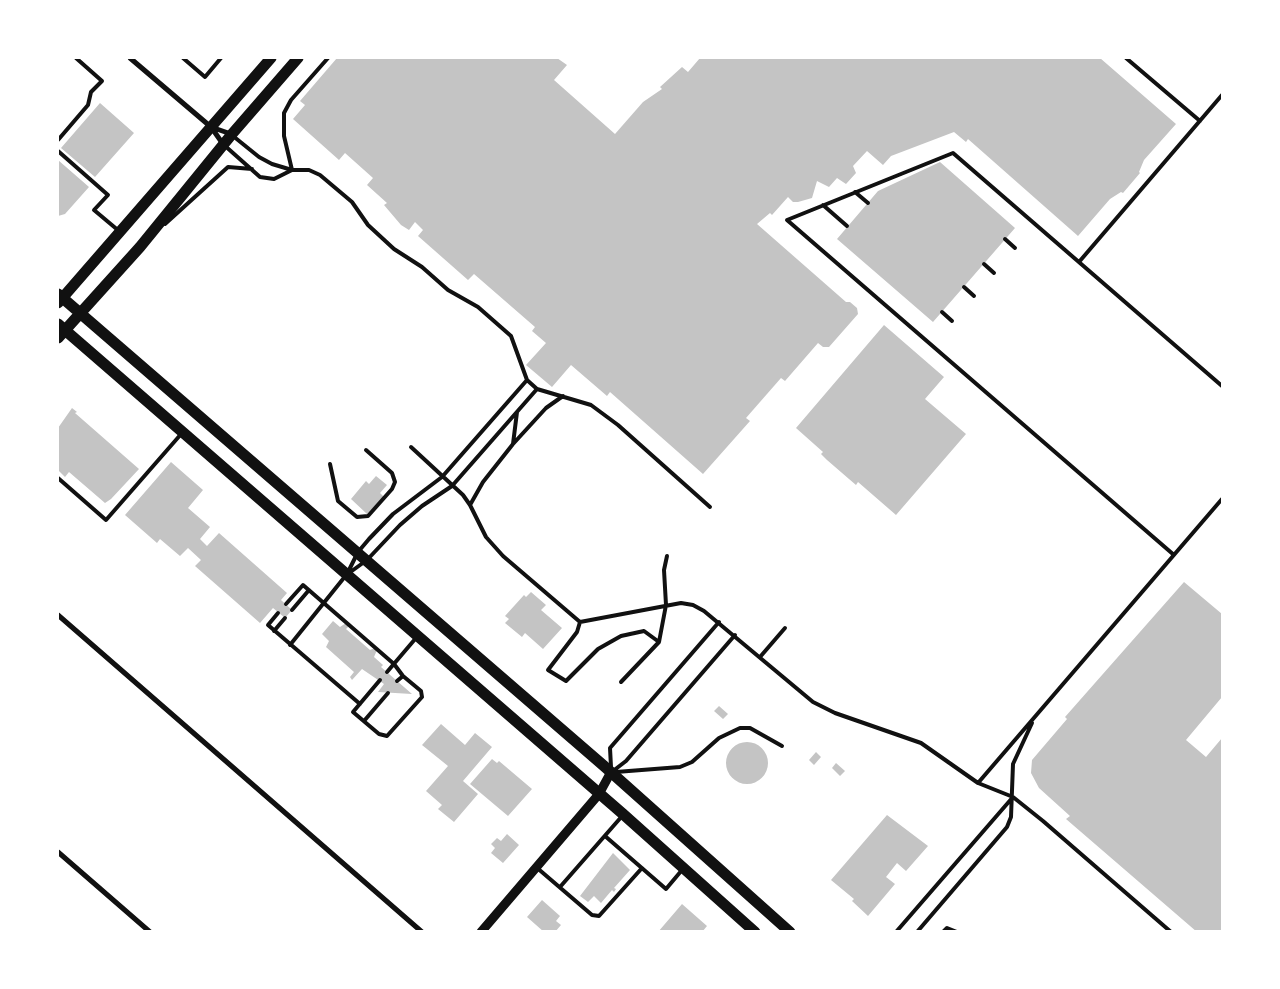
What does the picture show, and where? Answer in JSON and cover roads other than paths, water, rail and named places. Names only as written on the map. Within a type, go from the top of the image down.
[{"type":"main road","points":[[271,58],[59,298],[80,313],[358,552],[611,772],[790,932]]},
{"type":"main road","points":[[298,58],[232,134],[140,247],[80,313],[60,331],[183,432],[347,574],[623,814],[754,932]]},
{"type":"street","points":[[130,58],[210,127],[224,144]]},
{"type":"street","points":[[210,127],[232,134]]},
{"type":"street","points":[[58,616],[422,932]]},
{"type":"street","points":[[481,932],[599,794],[611,772]]},
{"type":"street","points":[[58,852],[150,932]]},
{"type":"lane","points":[[58,140],[88,105],[91,92],[102,81],[76,58]]},
{"type":"lane","points":[[183,58],[205,77],[221,58]]},
{"type":"lane","points":[[292,170],[284,136],[284,113],[291,100],[328,58]]},
{"type":"lane","points":[[1126,58],[1200,121]]},
{"type":"lane","points":[[1079,262],[1222,95]]},
{"type":"lane","points":[[232,134],[266,161],[292,170],[309,170],[320,175],[352,202],[368,225],[394,249],[422,268],[448,290],[478,307],[504,329],[511,336],[527,380],[537,389],[591,405],[612,420],[710,507]]},
{"type":"lane","points":[[224,144],[260,177],[274,179],[292,170]]},
{"type":"lane","points":[[58,151],[108,194],[94,210],[120,231]]},
{"type":"lane","points":[[1174,555],[787,220],[890,178],[923,167],[953,153],[1222,386]]},
{"type":"lane","points":[[140,247],[221,171],[232,167],[252,169]]},
{"type":"lane","points":[[890,178],[893,184]]},
{"type":"lane","points":[[855,192],[868,203]]},
{"type":"lane","points":[[823,205],[848,226]]},
{"type":"lane","points":[[1005,239],[1015,248]]},
{"type":"lane","points":[[984,264],[994,272]]},
{"type":"lane","points":[[964,287],[974,296]]},
{"type":"lane","points":[[942,312],[952,321]]},
{"type":"lane","points":[[290,645],[347,574],[358,552],[393,514],[442,477],[527,380]]},
{"type":"lane","points":[[347,574],[367,560],[400,525],[422,506],[452,486],[537,389]]},
{"type":"lane","points":[[470,505],[483,482],[513,444],[546,408],[563,396]]},
{"type":"lane","points":[[513,444],[517,411]]},
{"type":"lane","points":[[58,478],[106,520],[183,432]]},
{"type":"lane","points":[[411,448],[470,505],[481,530],[497,550],[580,622]]},
{"type":"lane","points":[[330,464],[338,502],[357,517],[368,516],[392,489],[395,482],[392,473],[366,450]]},
{"type":"lane","points":[[978,783],[1222,499]]},
{"type":"lane","points":[[621,682],[659,642],[666,605],[664,582],[667,556]]},
{"type":"lane","points":[[286,604],[303,585],[394,664],[403,676],[421,691],[422,697],[389,736],[379,734],[353,712],[380,680]]},
{"type":"lane","points":[[292,610],[309,590]]},
{"type":"lane","points":[[580,622],[666,605],[681,603],[693,605],[720,622],[813,702],[835,712],[921,742],[978,783],[1013,797],[1171,932]]},
{"type":"lane","points":[[278,613],[268,625],[360,704]]},
{"type":"lane","points":[[274,631],[285,618]]},
{"type":"lane","points":[[580,622],[577,632],[548,670],[566,681],[598,649],[621,636],[644,631],[659,642]]},
{"type":"lane","points":[[611,772],[610,748],[720,622]]},
{"type":"lane","points":[[760,657],[785,628]]},
{"type":"lane","points":[[611,772],[626,761],[735,635]]},
{"type":"lane","points":[[387,672],[418,636]]},
{"type":"lane","points":[[397,682],[403,676]]},
{"type":"lane","points":[[364,721],[388,693]]},
{"type":"lane","points":[[916,932],[1007,827],[1011,817],[1013,797],[1013,764],[1036,716]]},
{"type":"lane","points":[[611,772],[680,767],[692,762],[719,738],[740,728],[750,728],[782,746]]},
{"type":"lane","points":[[896,932],[1013,797]]},
{"type":"lane","points":[[560,887],[623,814]]},
{"type":"lane","points":[[605,836],[666,888],[684,868]]},
{"type":"lane","points":[[536,867],[592,915],[599,916],[642,868]]},
{"type":"lane","points":[[942,932],[947,928],[957,932]]}]
